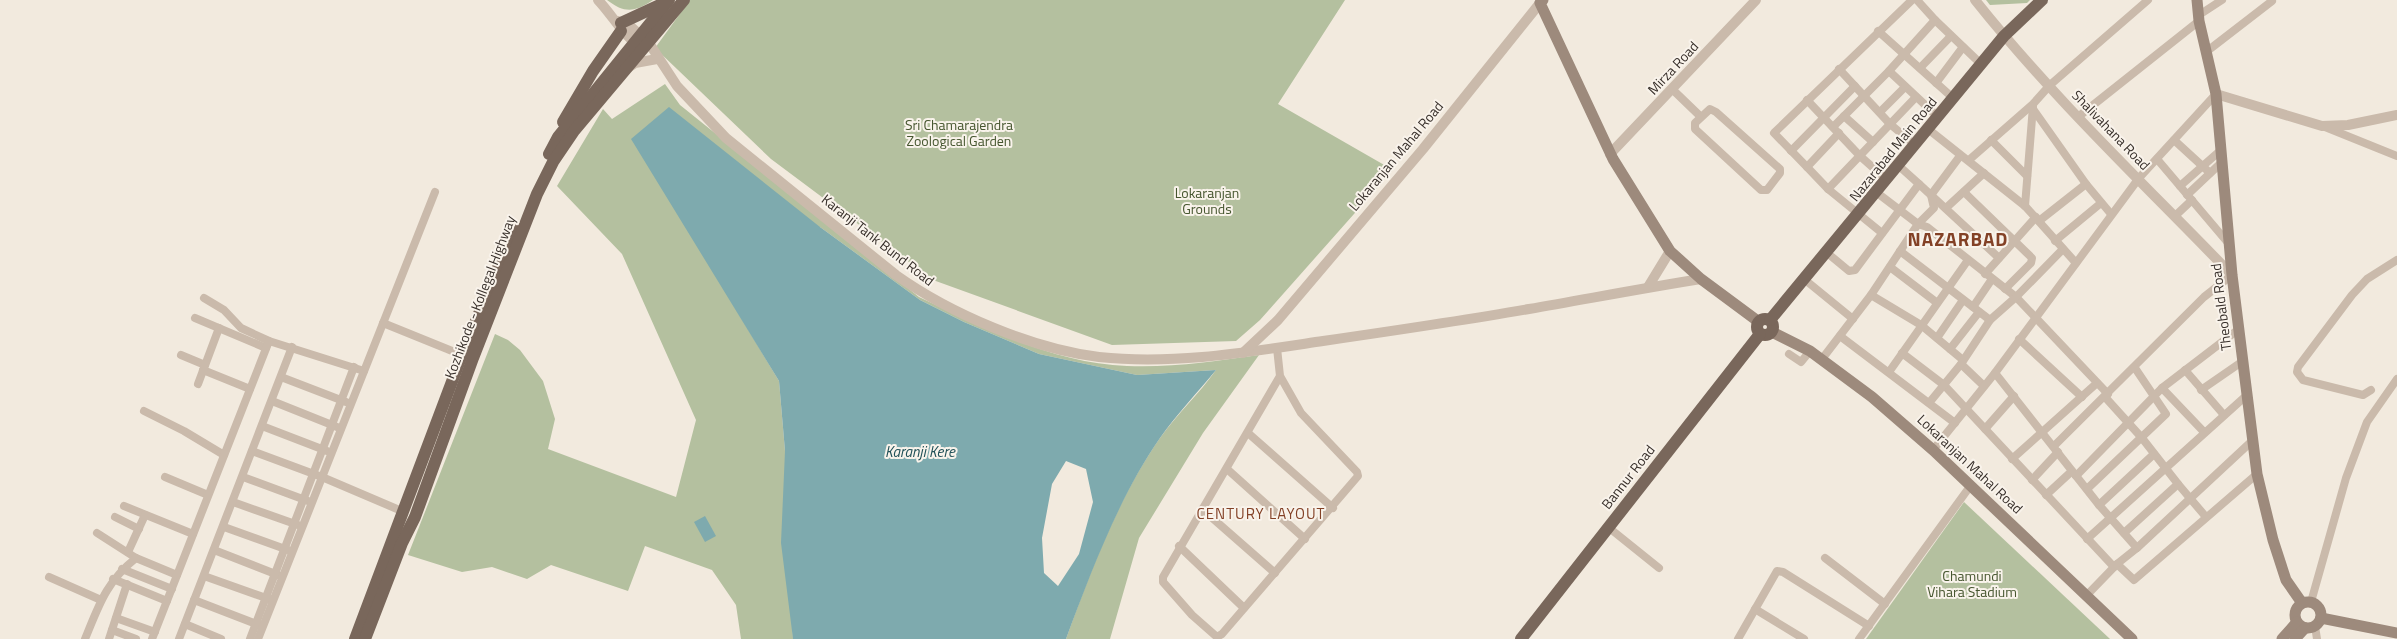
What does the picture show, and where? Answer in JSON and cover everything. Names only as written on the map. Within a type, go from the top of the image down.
[{"type":"main road","name":"Kozhikode - Kollegal Highway","points":[[355,639],[462,355],[538,173],[558,136],[642,42],[684,0]]},
{"type":"main road","name":"Nazarabad Main Road","points":[[1765,327],[2004,36],[2042,0]]},
{"type":"main road","name":"Theobald Road","points":[[2197,0],[2199,18],[2216,94],[2232,275],[2257,474],[2272,540],[2286,580],[2287,590],[2303,604],[2319,608],[2309,623]]},
{"type":"main road","points":[[558,136],[571,106],[620,25],[668,1]]},
{"type":"main road","name":"Kozhikode - Kollegal Highway","points":[[365,639],[402,543],[415,517],[472,358],[537,194],[553,162],[574,131],[626,69],[668,1]]},
{"type":"main road","name":"Lokaranjan Mahal Road","points":[[1542,2],[1610,154],[1670,251],[1702,279],[1765,327],[1810,351],[1872,397],[1971,485],[2132,639]]},
{"type":"main road","name":"Bannur Road","points":[[1521,639],[1765,327]]},
{"type":"main road","points":[[2303,604],[2295,612],[2309,623],[2397,633]]},
{"type":"main road","points":[[2282,639],[2309,623]]},
{"type":"main road","points":[[2295,639],[2309,623]]},
{"type":"street","points":[[598,0],[620,25],[642,42]]},
{"type":"street","name":"Mirza Road","points":[[1610,154],[1756,0]]},
{"type":"street","points":[[1882,233],[1828,189],[1774,133],[1912,0]]},
{"type":"street","points":[[1916,0],[1981,64]]},
{"type":"street","name":"Shalivahana Road","points":[[1975,0],[2004,36],[2078,117],[2232,275]]},
{"type":"street","points":[[1969,160],[2033,106],[2050,85],[2148,0]]},
{"type":"street","points":[[2078,117],[2222,0]]},
{"type":"street","points":[[2206,52],[2272,1]]},
{"type":"street","name":"Lokaranjan Mahal Road","points":[[1243,353],[1270,329],[1422,149],[1542,2]]},
{"type":"street","points":[[1808,167],[1836,130],[1844,116],[1889,71],[1935,20]]},
{"type":"street","points":[[1878,31],[1953,98]]},
{"type":"street","points":[[1920,68],[1951,36]]},
{"type":"street","name":"Karanji Tank Bund Road","points":[[642,42],[677,86],[726,138],[896,275],[925,296],[966,317],[1044,345],[1098,356],[1162,360],[1243,353],[1443,324],[1702,279]]},
{"type":"street","points":[[1936,82],[1963,47]]},
{"type":"street","points":[[626,69],[635,63],[658,60]]},
{"type":"street","points":[[1839,69],[1890,124],[1915,145]]},
{"type":"street","points":[[1889,71],[1938,117]]},
{"type":"street","points":[[1791,151],[1855,86]]},
{"type":"street","points":[[1880,112],[1906,86]]},
{"type":"street","points":[[1672,90],[1700,116]]},
{"type":"street","points":[[1933,450],[1995,373],[2139,178],[2216,94],[2322,126],[2397,156]]},
{"type":"street","points":[[1828,189],[1916,97]]},
{"type":"street","points":[[1807,100],[1860,156],[1887,180]]},
{"type":"street","points":[[2025,206],[2033,106]]},
{"type":"street","points":[[2033,106],[2086,184],[2111,214]]},
{"type":"street","points":[[1710,109],[1716,112],[1779,167],[1780,173],[1767,190],[1761,190],[1695,129],[1694,123],[1700,116],[1710,109]]},
{"type":"street","points":[[2322,126],[2348,125],[2397,115]]},
{"type":"street","points":[[1844,116],[1873,142]]},
{"type":"street","points":[[1928,129],[2025,206],[2076,263]]},
{"type":"street","points":[[1991,140],[2027,176]]},
{"type":"street","points":[[2174,140],[2210,173]]},
{"type":"street","points":[[1822,359],[1871,295],[1918,224],[1934,208],[1931,195],[1960,156]]},
{"type":"street","points":[[2180,186],[2202,166],[2221,156]]},
{"type":"street","points":[[2175,216],[2210,173],[2221,156]]},
{"type":"street","points":[[2157,159],[2229,244]]},
{"type":"street","points":[[1899,166],[1999,258]]},
{"type":"street","points":[[1946,208],[1984,173]]},
{"type":"street","points":[[1826,252],[1852,272],[1855,270],[1919,184]]},
{"type":"street","points":[[1985,274],[2014,241],[2037,219],[2086,184]]},
{"type":"street","points":[[298,525],[312,503],[436,192]]},
{"type":"street","points":[[1876,192],[1918,224],[1927,227],[2016,298],[2097,383],[2164,468],[2206,517]]},
{"type":"street","points":[[1964,192],[2032,260],[2005,289]]},
{"type":"street","points":[[2055,240],[2101,203]]},
{"type":"street","points":[[1929,403],[1962,362],[1990,320],[2016,298],[2063,248]]},
{"type":"street","points":[[1648,287],[1670,251]]},
{"type":"street","points":[[1900,251],[1947,289],[1990,320]]},
{"type":"street","points":[[1889,372],[1936,302],[1968,260]]},
{"type":"street","points":[[2371,390],[2362,395],[2304,380],[2299,377],[2298,367],[2352,295],[2367,279],[2397,260]]},
{"type":"street","points":[[1890,267],[1936,302]]},
{"type":"street","points":[[2032,480],[2056,449],[2106,396],[2204,298],[2232,275]]},
{"type":"street","points":[[1804,279],[1853,319]]},
{"type":"street","points":[[1950,349],[1976,310],[1992,280]]},
{"type":"street","points":[[1871,295],[1921,325],[1950,349],[1984,386]]},
{"type":"street","points":[[204,298],[224,310],[241,328],[268,344]]},
{"type":"street","points":[[1936,338],[1963,300]]},
{"type":"street","points":[[195,318],[268,344],[292,348],[364,371]]},
{"type":"street","points":[[383,323],[462,355]]},
{"type":"street","points":[[198,384],[219,328]]},
{"type":"street","points":[[2046,495],[2074,474],[2129,424],[2162,388],[2239,330]]},
{"type":"street","points":[[1840,336],[1955,423]]},
{"type":"street","points":[[2019,339],[2082,397]]},
{"type":"street","points":[[116,618],[154,635],[268,344]]},
{"type":"street","points":[[179,639],[292,348]]},
{"type":"street","points":[[1278,348],[1280,376],[1301,413],[1358,474],[1358,479],[1219,636],[1192,615],[1162,580],[1166,567],[1227,470],[1280,376]]},
{"type":"street","points":[[1789,354],[1801,362],[1810,351]]},
{"type":"street","points":[[1902,353],[1944,385],[2087,539],[2115,566],[2134,580],[2257,474]]},
{"type":"street","points":[[181,354],[204,368],[250,389]]},
{"type":"street","points":[[2201,390],[2242,361]]},
{"type":"street","points":[[250,639],[259,625],[279,575],[298,525],[304,500],[322,450],[354,367]]},
{"type":"street","points":[[2086,489],[2166,414],[2135,368]]},
{"type":"street","points":[[2184,370],[2224,415]]},
{"type":"street","points":[[1995,373],[2044,432],[2086,489],[2137,548]]},
{"type":"street","points":[[281,377],[350,404]]},
{"type":"street","points":[[2303,604],[2367,422],[2397,379]]},
{"type":"street","points":[[2012,459],[2097,383]]},
{"type":"street","points":[[2162,388],[2204,432]]},
{"type":"street","points":[[2087,539],[2246,395]]},
{"type":"street","points":[[1985,429],[2014,396]]},
{"type":"street","points":[[272,401],[341,429]]},
{"type":"street","points":[[144,411],[184,431],[224,455]]},
{"type":"street","points":[[262,426],[331,453]]},
{"type":"street","points":[[1248,433],[1333,508]]},
{"type":"street","points":[[2088,595],[2115,566],[2137,548],[2252,441]]},
{"type":"street","points":[[252,451],[322,477],[404,512]]},
{"type":"street","points":[[2099,505],[2154,454]]},
{"type":"street","points":[[1227,470],[1305,539]]},
{"type":"street","points":[[165,477],[208,495]]},
{"type":"street","points":[[243,477],[312,503]]},
{"type":"street","points":[[2124,533],[2178,484]]},
{"type":"street","points":[[1859,639],[1971,485]]},
{"type":"street","points":[[233,502],[298,525]]},
{"type":"street","points":[[124,506],[193,534]]},
{"type":"street","points":[[1202,509],[1275,573]]},
{"type":"street","points":[[128,552],[145,515]]},
{"type":"street","points":[[115,517],[139,529]]},
{"type":"street","points":[[224,526],[288,550]]},
{"type":"street","points":[[1608,527],[1659,568]]},
{"type":"street","points":[[97,534],[136,558],[177,576]]},
{"type":"street","points":[[1179,546],[1244,608]]},
{"type":"street","points":[[214,550],[279,575]]},
{"type":"street","points":[[84,639],[101,600],[114,579],[122,569],[136,558]]},
{"type":"street","points":[[1825,558],[1885,604]]},
{"type":"street","points":[[122,569],[172,589]]},
{"type":"street","points":[[1738,639],[1775,572],[1780,571],[1869,626]]},
{"type":"street","points":[[204,576],[269,600]]},
{"type":"street","points":[[49,578],[101,600]]},
{"type":"street","points":[[114,579],[167,600]]},
{"type":"street","points":[[109,639],[127,584]]},
{"type":"street","points":[[194,600],[259,625]]},
{"type":"street","points":[[1756,609],[1804,639]]},
{"type":"street","points":[[2309,623],[2317,639]]},
{"type":"street","points":[[185,624],[221,639]]},
{"type":"street","points":[[258,639],[259,625]]},
{"type":"street","points":[[112,630],[136,639]]},
{"type":"green space","points":[[607,0],[653,0],[641,7],[630,10],[619,8]]},
{"type":"green space","name":"Sri Chamarajendra Zoological Garden","points":[[690,0],[1345,0],[1278,104],[1393,170],[1260,320],[1236,341],[1112,345],[933,280],[771,159],[655,48]]},
{"type":"green space","points":[[1986,0],[2030,0],[2027,3],[1990,5]]},
{"type":"green space","points":[[665,84],[680,105],[919,297],[994,332],[1046,351],[1073,358],[1127,366],[1193,364],[1259,355],[1203,433],[1139,538],[1110,639],[1066,639],[1095,561],[1131,484],[1160,438],[1216,370],[1137,375],[1039,354],[964,322],[920,300],[820,227],[713,271],[779,381],[785,451],[793,639],[741,639],[736,605],[712,570],[645,546],[628,591],[551,565],[527,579],[492,567],[462,572],[408,555],[495,334],[508,340],[520,350],[543,381],[555,419],[548,449],[676,497],[696,420],[622,254],[557,186],[603,109],[612,119]]},
{"type":"green space","name":"Chamundi Vihara Stadium","points":[[1964,502],[2110,639],[1866,639]]},
{"type":"water","name":"Karanji Kere","points":[[669,107],[820,227],[920,300],[964,322],[1039,354],[1137,375],[1216,370],[1180,412],[1145,460],[1107,536],[1066,639],[793,639],[781,543],[785,451],[779,381],[631,139]],"holes":[[[1066,461],[1086,469],[1093,502],[1079,554],[1058,586],[1044,573],[1042,538],[1052,484]]]},
{"type":"water","points":[[705,516],[716,536],[705,542],[694,522]]},
{"type":"district","name":"NAZARBAD","points":[[1958,239]]},
{"type":"district","name":"CENTURY LAYOUT","points":[[1261,514]]},
{"type":"park label","name":"Lokaranjan Grounds","points":[[1207,202]]}]
